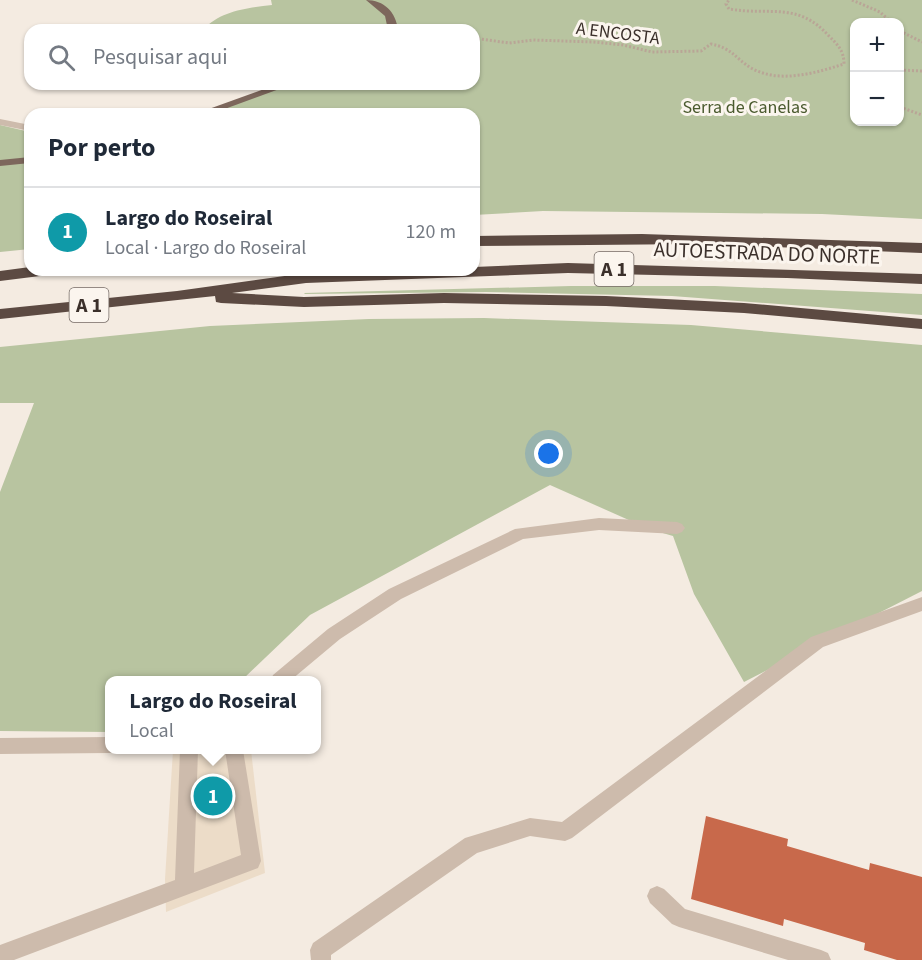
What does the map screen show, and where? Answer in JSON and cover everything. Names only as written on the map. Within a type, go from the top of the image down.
[{"type":"highway","name":"AUTOESTRADA DO NORTE","points":[[480,241],[564,238],[781,240],[922,248]]},
{"type":"highway","name":"AUTOESTRADA DO NORTE","points":[[480,271],[568,268],[787,273],[922,279]]},
{"type":"highway","name":"A 1","points":[[0,276],[24,273]]},
{"type":"highway","name":"AUTOESTRADA DO NORTE","points":[[0,315],[177,296],[306,278],[358,276]]},
{"type":"highway","points":[[177,296],[304,302],[444,298],[606,301],[744,308],[922,324]]},
{"type":"main road","points":[[371,0],[385,10],[393,24]]},
{"type":"main road","points":[[218,108],[270,90]]},
{"type":"main road","points":[[0,163],[24,161]]},
{"type":"street","points":[[0,122],[24,127]]},
{"type":"street","points":[[285,676],[334,634],[395,594],[521,533],[599,524],[677,528]]},
{"type":"street","points":[[321,960],[320,950],[472,845],[530,827],[565,832],[817,642],[922,604]]},
{"type":"street","points":[[0,746],[105,745]]},
{"type":"street","points":[[183,886],[189,754]]},
{"type":"street","points":[[0,955],[251,861],[235,754]]},
{"type":"street","points":[[657,896],[679,917],[821,960]]},
{"type":"path","name":"A ENCOSTA","points":[[480,39],[509,43],[553,40],[594,42],[623,45],[652,52],[702,51],[711,44],[732,49],[743,62],[761,73],[779,75],[808,75],[844,64],[845,56],[841,47],[821,26],[807,17],[781,11],[740,12],[729,9],[726,4],[729,0]]},
{"type":"path","points":[[852,0],[880,12],[887,18]]},
{"type":"path","points":[[904,33],[922,42]]},
{"type":"path","points":[[904,70],[922,71]]},
{"type":"path","points":[[904,108],[922,115]]},
{"type":"green space","name":"Serra de Canelas","points":[[271,0],[922,0],[922,219],[822,214],[543,211],[480,215],[480,108],[224,108],[274,90],[480,90],[480,24],[210,24],[244,9],[272,5]]},
{"type":"green space","points":[[0,125],[24,131],[24,250],[0,252]]},
{"type":"green space","points":[[571,286],[715,286],[922,294],[922,315],[672,296],[486,292],[304,293]]},
{"type":"green space","points":[[484,318],[691,325],[922,345],[922,591],[744,682],[694,594],[673,536],[649,529],[550,485],[310,615],[246,676],[105,676],[105,732],[0,731],[0,492],[34,403],[0,403],[0,347],[210,326],[369,319]]},
{"type":"shaded area","points":[[173,754],[251,754],[265,873],[166,912],[165,879]]},
{"type":"building","points":[[706,816],[788,839],[787,846],[869,870],[870,863],[922,877],[922,960],[897,960],[864,950],[865,943],[784,919],[783,926],[691,899]]},
{"type":"place","name":"Largo do Roseiral","points":[[213,796]]}]
